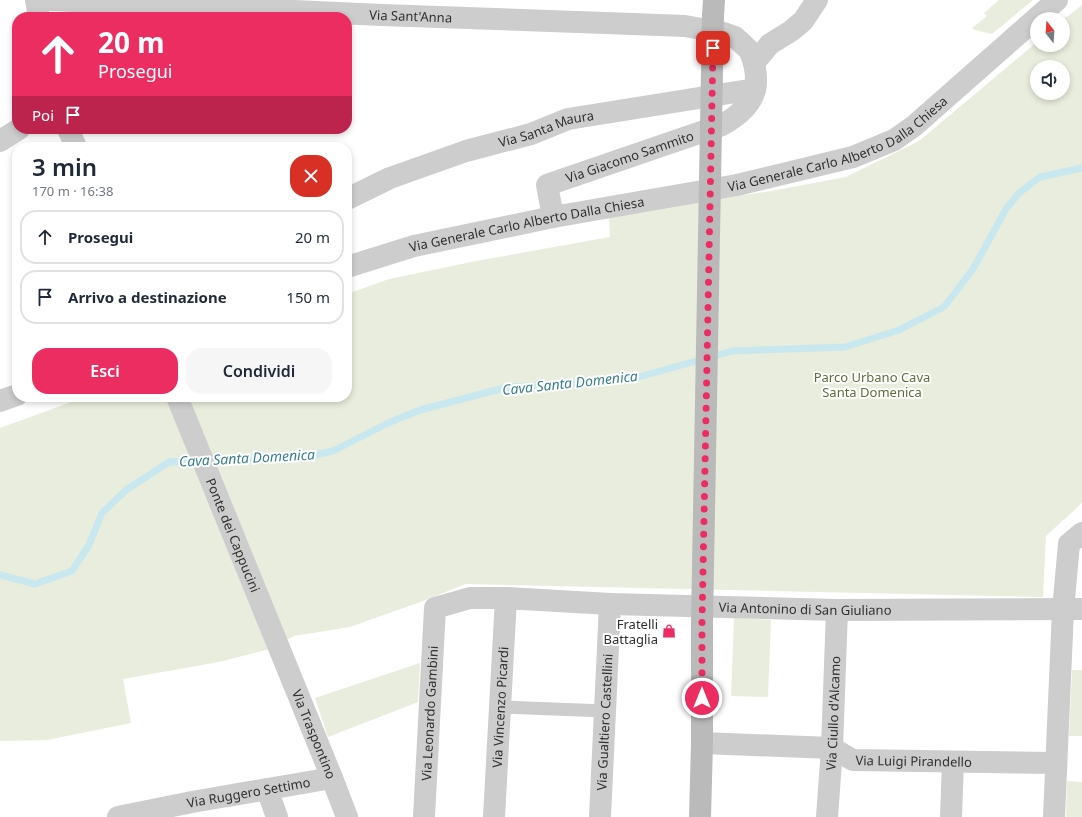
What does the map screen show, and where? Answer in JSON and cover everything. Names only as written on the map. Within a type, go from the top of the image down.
[{"type":"street","points":[[36,0],[38,12]]},
{"type":"street","name":"Via Sant'Anna","points":[[52,0],[382,8],[685,26],[724,33],[735,37],[750,51],[754,63]]},
{"type":"street","points":[[754,63],[770,44],[791,31],[803,20],[817,0]]},
{"type":"street","name":"Via Generale Carlo Alberto Dalla Chiesa","points":[[352,265],[414,246],[553,217],[737,185],[853,157],[894,140],[914,126],[1057,0]]},
{"type":"street","points":[[700,817],[702,744],[702,622],[714,8]]},
{"type":"street","name":"Via Giacomo Sammito","points":[[553,217],[547,185],[722,125],[732,120],[745,109],[753,95],[756,79],[754,63]]},
{"type":"street","name":"Via Santa Maura","points":[[352,197],[397,176],[466,151],[531,134],[568,119],[755,89]]},
{"type":"street","points":[[0,141],[12,133]]},
{"type":"street","points":[[0,401],[12,397]]},
{"type":"street","name":"Ponte dei Cappucini","points":[[179,402],[280,651]]},
{"type":"street","points":[[1054,817],[1056,763],[1073,610],[1069,544],[1082,533]]},
{"type":"street","name":"Via Antonino di San Giuliano","points":[[435,608],[470,598],[506,598],[610,604],[836,610],[1073,610]]},
{"type":"street","name":"Via Vincenzo Picardi","points":[[494,817],[506,598]]},
{"type":"street","name":"Via Gualtiero Castellini","points":[[600,817],[610,604]]},
{"type":"street","name":"Via Leonardo Gambini","points":[[424,817],[435,608]]},
{"type":"street","name":"Via Ciullo d'Alcamo","points":[[827,817],[832,748],[836,610]]},
{"type":"street","name":"Via Traspontino","points":[[280,651],[347,817]]},
{"type":"street","name":"Via Luigi Pirandello","points":[[702,744],[832,748],[853,760],[1056,763]]},
{"type":"street","points":[[951,817],[953,762]]},
{"type":"street","name":"Via Ruggero Settimo","points":[[118,817],[192,802],[332,778]]},
{"type":"street","points":[[267,789],[277,817]]},
{"type":"lane","points":[[500,707],[605,711]]},
{"type":"green space","points":[[999,0],[1033,0],[992,34],[972,28],[987,16],[984,13]]},
{"type":"green space","name":"Parco Urbano Cava Santa Domenica","points":[[1082,5],[1082,503],[1046,536],[1043,597],[466,584],[350,627],[294,636],[270,649],[219,662],[123,679],[131,723],[47,740],[0,741],[0,428],[71,402],[352,402],[352,292],[389,279],[476,261],[610,237],[609,216],[771,191],[846,177],[919,141],[1030,48],[1030,52],[1070,52],[1070,14]]},
{"type":"green space","points":[[734,618],[771,620],[768,697],[731,696]]},
{"type":"green space","points":[[420,663],[418,702],[328,737],[315,698]]},
{"type":"green space","points":[[1072,670],[1082,670],[1082,736],[1069,736]]},
{"type":"green space","points":[[1067,781],[1082,782],[1082,817],[1066,817]]},
{"type":"waterway","name":"Cava Santa Domenica","points":[[0,575],[35,584],[72,571],[89,545],[102,513],[126,490],[169,462],[307,457],[333,451],[388,423],[420,410],[508,387],[628,380],[732,351],[845,347],[899,330],[944,307],[973,269],[1006,209],[1019,193],[1040,177],[1082,168]]},
{"type":"place","name":"Fratelli Battaglia","points":[[669,631]]},
{"type":"route","points":[[702,698],[702,622],[713,48]]}]
